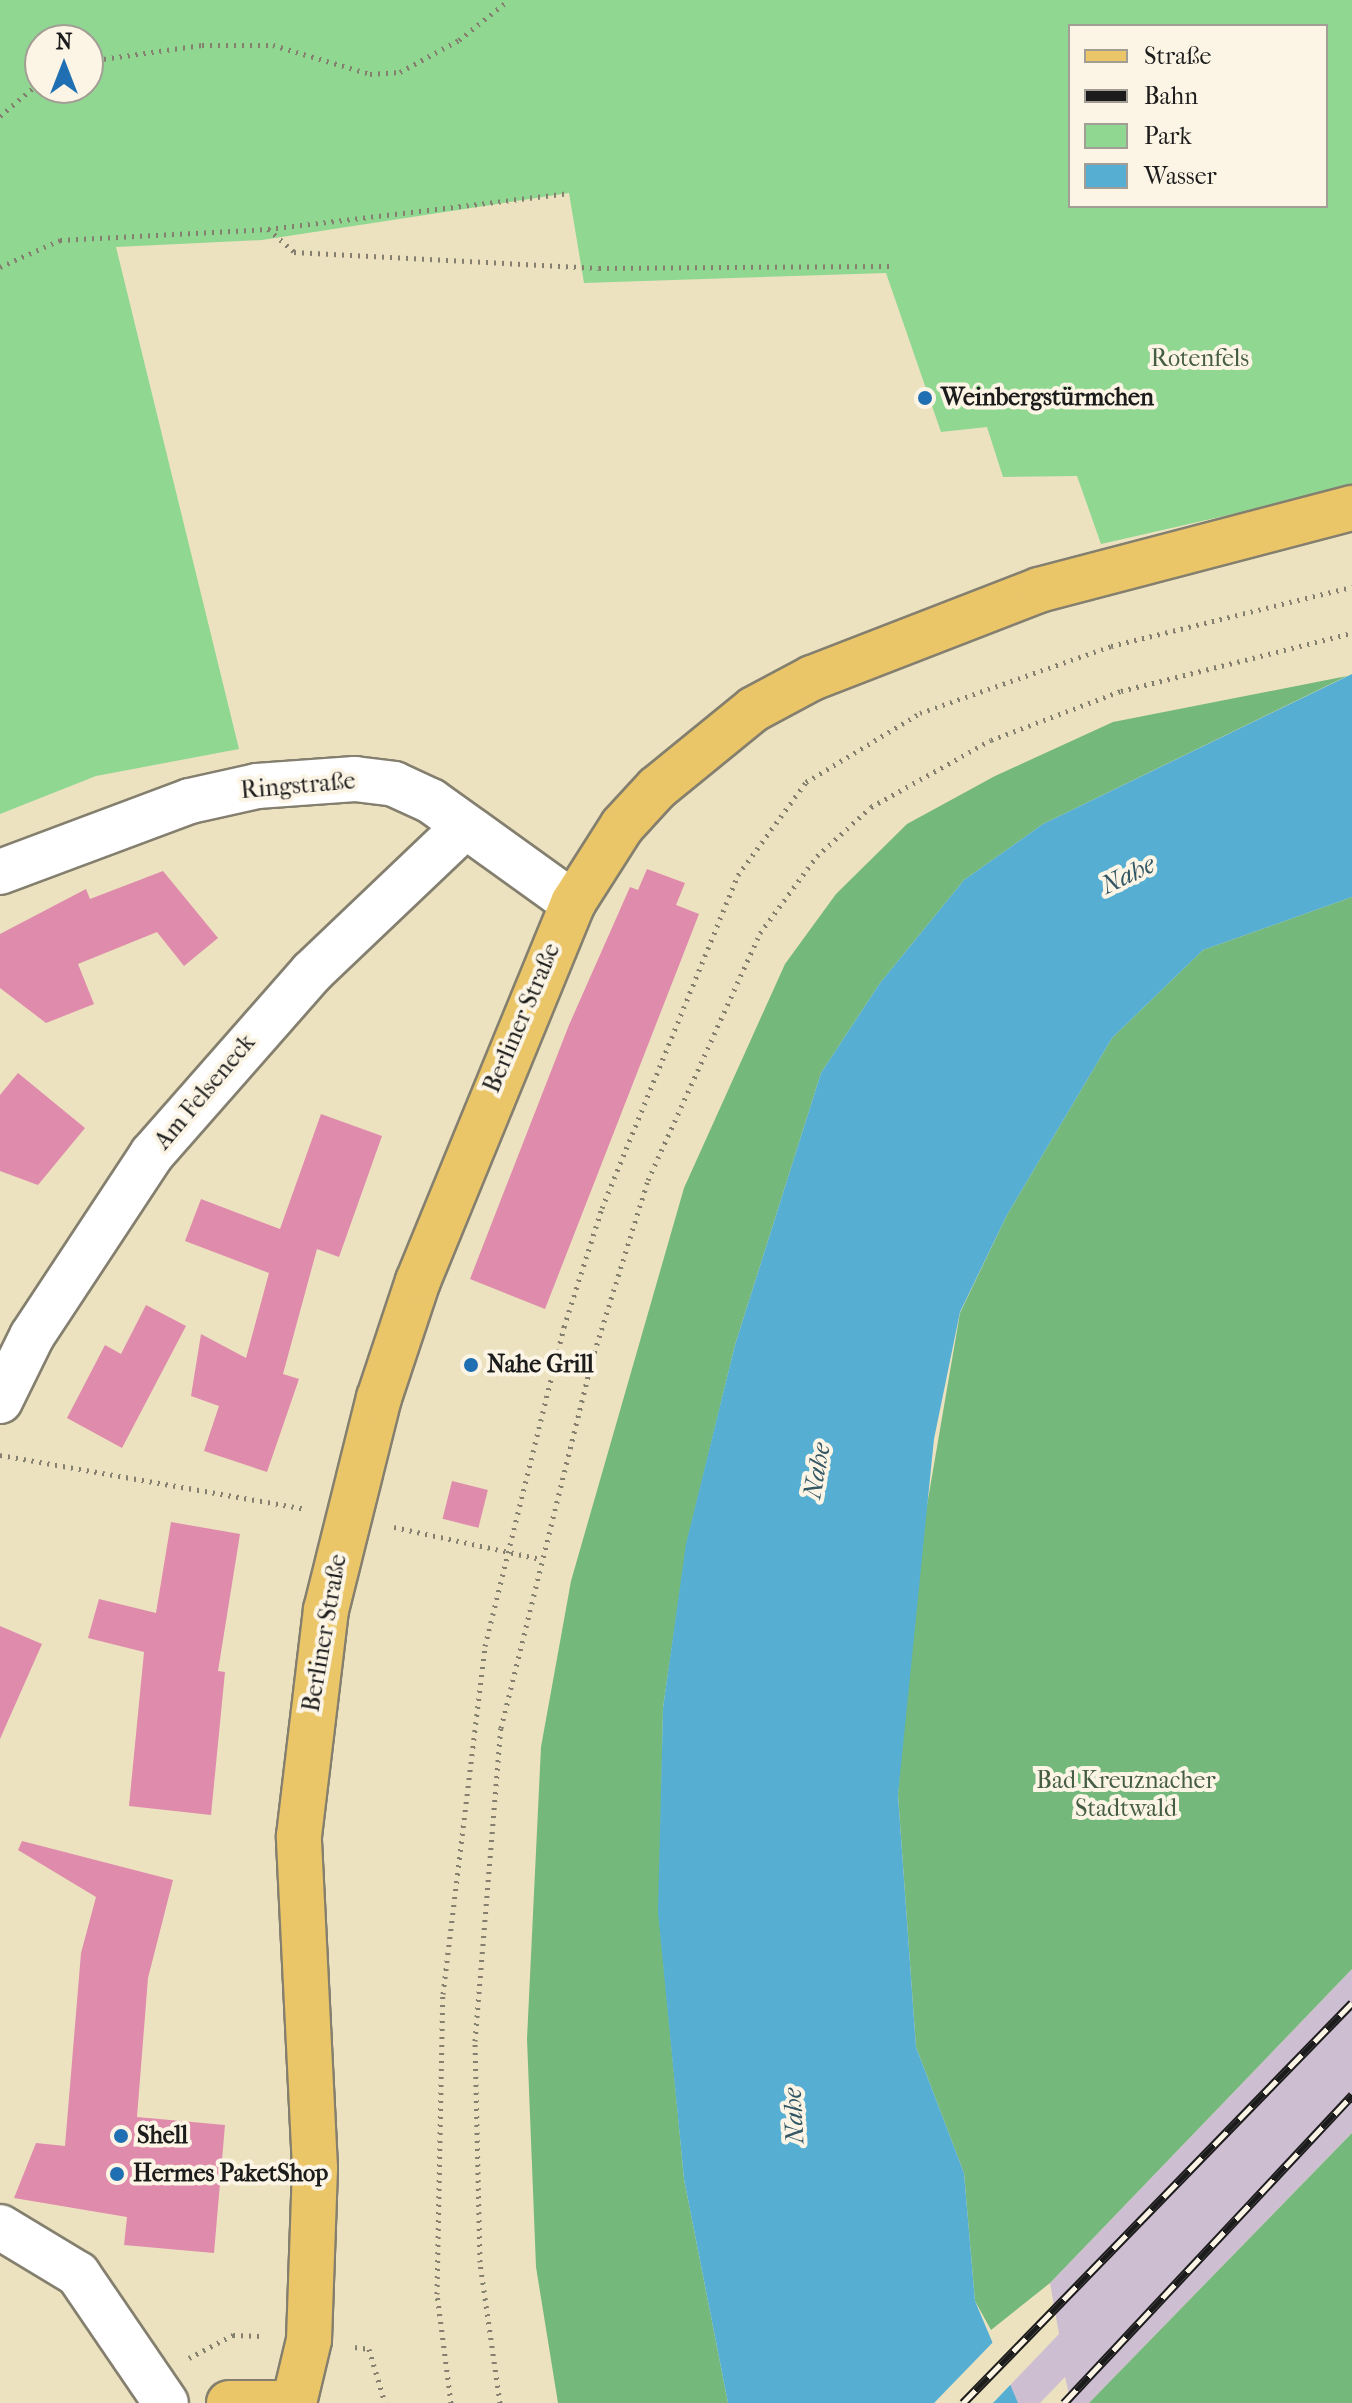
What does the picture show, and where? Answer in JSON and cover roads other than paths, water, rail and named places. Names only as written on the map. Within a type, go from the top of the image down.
[{"type":"main road","name":"Berliner Straße","points":[[294,2403],[309,2340],[315,2168],[299,1836],[314,1684],[347,1516],[418,1281],[573,903],[622,826],[657,788],[754,709],[812,678],[1039,590],[1352,508]]},
{"type":"main road","points":[[229,2403],[279,2403]]},
{"type":"street","name":"Ringstraße","points":[[0,872],[141,816],[314,780],[394,784],[464,827],[573,903]]},
{"type":"street","name":"Am Felseneck","points":[[0,1401],[32,1336],[152,1154],[312,972],[464,827]]},
{"type":"street","points":[[0,2227],[78,2274],[166,2403]]},
{"type":"water","name":"Nahe","points":[[1352,674],[1352,897],[1203,950],[1112,1038],[1007,1215],[960,1312],[934,1439],[898,1795],[916,2047],[964,2173],[975,2301],[1018,2403],[728,2403],[684,2179],[658,1912],[663,1708],[686,1544],[735,1345],[821,1073],[880,983],[964,880],[1043,824]]},
{"type":"railway","points":[[963,2403],[1352,2003]]},
{"type":"railway","points":[[1064,2403],[1352,2095]]},
{"type":"place","name":"Weinbergstürmchen","points":[[925,398]]},
{"type":"place","name":"Nahe Grill","points":[[471,1365]]},
{"type":"place","name":"Shell","points":[[121,2136]]},
{"type":"place","name":"Hermes PaketShop","points":[[117,2174]]},
{"type":"park label","name":"Rotenfels","points":[[1200,359]]},
{"type":"park label","name":"Bad Kreuznacher Stadtwald","points":[[1126,1795]]}]
